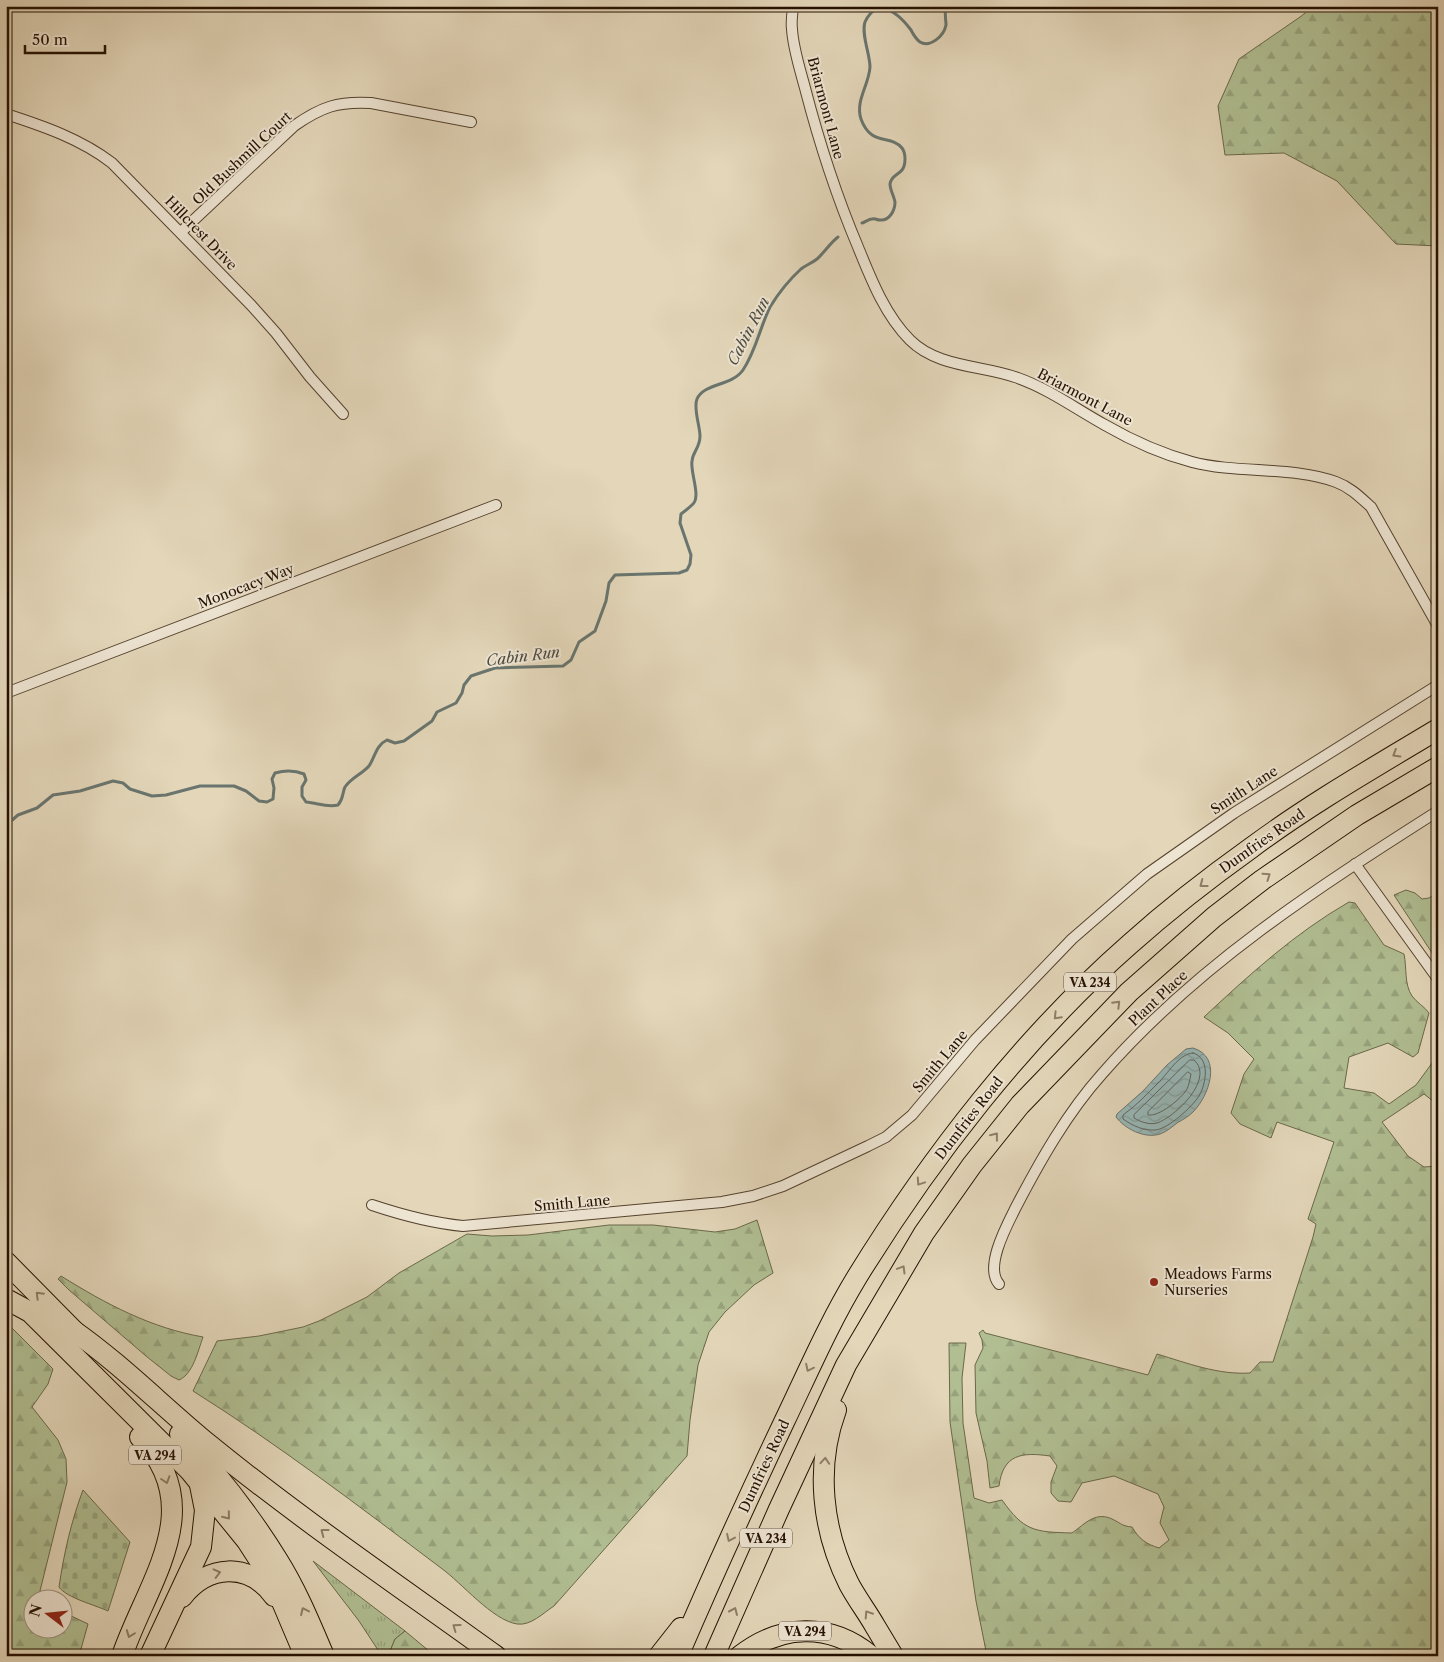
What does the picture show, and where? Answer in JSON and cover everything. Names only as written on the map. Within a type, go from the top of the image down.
[{"type":"highway","name":"Dumfries Road","points":[[678,1656],[808,1370],[856,1279],[925,1175],[1013,1064],[1055,1018],[1129,945],[1192,892],[1299,814],[1438,729]]},
{"type":"highway","name":"VA 234","points":[[714,1656],[779,1508],[846,1365],[924,1233],[978,1157],[1020,1105],[1129,992],[1206,923],[1262,880],[1357,815],[1438,767]]},
{"type":"highway","name":"VA 294","points":[[6,1262],[210,1466],[245,1512],[281,1567],[293,1588],[324,1656]]},
{"type":"highway","points":[[6,1301],[30,1312],[199,1481],[256,1554],[274,1583],[306,1656]]},
{"type":"highway","name":"VA 294","points":[[6,1301],[145,1442],[157,1458],[167,1481],[172,1517],[168,1545],[122,1656]]},
{"type":"highway","points":[[877,1311],[831,1422],[825,1456],[824,1502],[832,1539],[850,1584],[893,1656]]},
{"type":"highway","points":[[71,1329],[101,1350],[206,1442],[250,1477],[496,1656]]},
{"type":"highway","name":"VA 294","points":[[110,1368],[193,1465],[199,1481],[205,1510],[203,1538],[196,1557],[150,1656]]},
{"type":"highway","points":[[168,1615],[186,1592],[198,1581],[208,1575],[230,1571],[245,1573],[264,1584],[288,1616]]},
{"type":"highway","points":[[659,1656],[672,1640],[711,1580]]},
{"type":"highway","name":"VA 294","points":[[740,1656],[760,1642],[774,1636],[804,1631],[832,1635],[857,1646],[871,1656]]},
{"type":"street","name":"Briarmont Lane","points":[[792,8],[792,31],[801,73],[814,124],[832,180],[850,228],[879,294],[909,339],[943,360],[998,371],[1020,378],[1044,389],[1121,433],[1190,462],[1219,468],[1323,478],[1348,488],[1371,507],[1438,626]]},
{"type":"street","name":"Old Bushmill Court","points":[[181,232],[294,126],[308,116],[335,104],[371,102],[471,122]]},
{"type":"street","name":"Hillcrest Drive","points":[[6,114],[66,136],[107,159],[124,174],[251,304],[310,377],[343,414]]},
{"type":"street","name":"Monocacy Way","points":[[6,693],[496,505]]},
{"type":"street","name":"Smith Lane","points":[[372,1205],[412,1218],[463,1226],[722,1202],[753,1196],[783,1186],[868,1146],[886,1136],[912,1116],[975,1040],[1072,939],[1139,880],[1234,813],[1438,685]]},
{"type":"street","name":"Plant Place","points":[[999,1284],[994,1276],[994,1266],[999,1244],[1011,1217],[1052,1145],[1084,1096],[1102,1074],[1179,995],[1265,925],[1438,811]]},
{"type":"street","points":[[1355,864],[1438,979]]},
{"type":"green space","points":[[1314,6],[1438,6],[1438,246],[1396,244],[1337,181],[1284,153],[1225,155],[1218,106],[1239,59]]},
{"type":"green space","points":[[1406,890],[1415,893],[1422,899],[1429,898],[1438,892],[1438,962],[1394,895]]},
{"type":"green space","points":[[1349,902],[1355,903],[1384,945],[1404,954],[1409,991],[1429,1013],[1418,1053],[1413,1057],[1388,1043],[1349,1057],[1344,1088],[1374,1093],[1389,1104],[1416,1085],[1438,1055],[1438,1105],[1424,1094],[1382,1122],[1408,1156],[1424,1167],[1438,1166],[1438,1656],[987,1656],[976,1601],[950,1422],[949,1343],[966,1343],[962,1378],[963,1423],[974,1498],[989,1503],[1002,1500],[1024,1524],[1031,1528],[1048,1532],[1072,1533],[1091,1519],[1108,1517],[1132,1527],[1140,1538],[1159,1548],[1169,1540],[1160,1523],[1164,1507],[1158,1494],[1114,1476],[1082,1483],[1071,1502],[1058,1501],[1051,1493],[1051,1482],[1057,1466],[1050,1456],[1023,1455],[1010,1461],[1001,1475],[999,1486],[990,1488],[987,1461],[976,1413],[975,1365],[983,1348],[979,1333],[983,1330],[985,1333],[1148,1375],[1157,1354],[1203,1368],[1238,1373],[1250,1373],[1260,1362],[1273,1362],[1313,1237],[1316,1224],[1308,1219],[1334,1142],[1277,1122],[1271,1138],[1240,1124],[1231,1113],[1244,1074],[1254,1059],[1228,1033],[1204,1017],[1255,970],[1291,941]]},
{"type":"green space","points":[[757,1220],[773,1273],[754,1285],[725,1312],[709,1332],[698,1365],[687,1456],[554,1606],[527,1623],[517,1624],[498,1616],[441,1568],[350,1499],[257,1433],[193,1391],[217,1341],[259,1336],[303,1327],[319,1321],[367,1297],[399,1273],[467,1234],[492,1236],[528,1235],[609,1225],[653,1225],[715,1232],[735,1229]]},
{"type":"green space","points":[[61,1276],[129,1314],[165,1328],[203,1337],[188,1373],[179,1380],[171,1376],[69,1290],[58,1279]]},
{"type":"green space","points":[[6,1322],[53,1369],[48,1384],[32,1407],[58,1440],[66,1459],[67,1482],[40,1590],[22,1590],[22,1640],[72,1640],[72,1616],[88,1624],[79,1656],[6,1656]]},
{"type":"green space","points":[[83,1490],[130,1542],[108,1611],[72,1597],[72,1590],[62,1590],[59,1587],[68,1538]]},
{"type":"green space","points":[[313,1561],[405,1631],[395,1639],[388,1656],[378,1656],[378,1650],[359,1621]]},
{"type":"green space","points":[[405,1631],[435,1656],[388,1656],[395,1639]]},
{"type":"water","points":[[1193,1048],[1202,1053],[1208,1060],[1210,1077],[1204,1097],[1193,1112],[1167,1131],[1154,1135],[1136,1132],[1116,1117],[1167,1065],[1186,1049]]},
{"type":"waterway","name":"Cabin Run","points":[[862,223],[870,219],[883,220],[891,215],[895,202],[890,184],[893,177],[902,170],[905,159],[902,148],[897,144],[875,137],[865,128],[861,119],[861,99],[870,67],[864,32],[865,22],[871,13],[880,6],[901,18],[920,42],[928,43],[940,37],[945,29],[946,6]]},
{"type":"waterway","name":"Cabin Run","points":[[6,823],[18,815],[37,808],[53,795],[80,791],[113,781],[123,783],[130,789],[152,796],[166,795],[200,786],[234,786],[246,791],[259,801],[267,802],[273,799],[274,788],[272,779],[275,773],[286,771],[304,774],[306,780],[302,787],[302,796],[306,802],[326,806],[338,805],[345,787],[369,766],[383,742],[387,740],[395,743],[404,741],[432,721],[437,712],[456,703],[464,685],[471,676],[495,668],[563,666],[571,660],[579,642],[595,631],[606,601],[609,583],[615,575],[679,573],[687,570],[691,555],[680,523],[681,514],[693,504],[696,495],[692,466],[700,440],[696,407],[697,399],[706,390],[732,379],[743,370],[770,307],[777,297],[797,273],[817,259],[838,237]]},
{"type":"place","name":"Meadows Farms Nurseries","points":[[1154,1282]]}]
